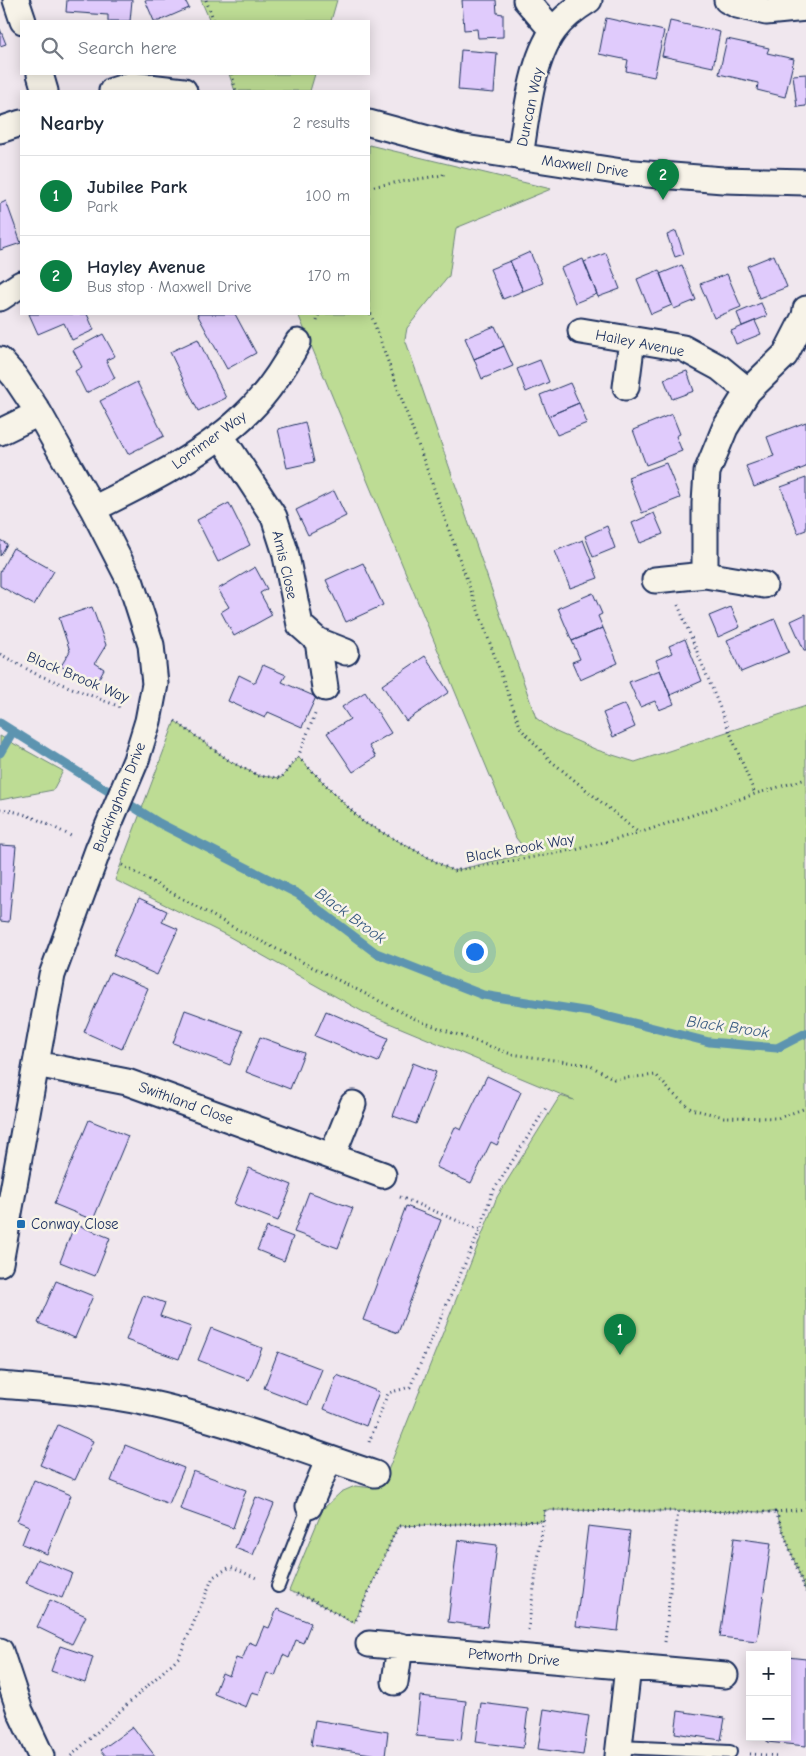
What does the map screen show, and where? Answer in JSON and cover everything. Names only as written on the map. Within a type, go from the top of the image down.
[{"type":"street","points":[[16,0],[23,20]]},
{"type":"street","points":[[526,0],[554,31]]},
{"type":"street","name":"Duncan Way","points":[[520,157],[535,74],[540,58],[554,31],[574,10],[589,0]]},
{"type":"street","points":[[727,0],[737,5],[766,12],[806,8]]},
{"type":"street","points":[[40,75],[45,90]]},
{"type":"street","points":[[115,90],[131,85],[175,90]]},
{"type":"street","points":[[0,130],[20,123]]},
{"type":"street","name":"Maxwell Drive","points":[[370,123],[458,148],[631,173],[723,180],[806,182]]},
{"type":"street","points":[[0,298],[20,285]]},
{"type":"street","points":[[705,574],[707,472],[724,428],[748,391],[785,355],[805,316],[806,309]]},
{"type":"street","name":"Hailey Avenue","points":[[581,331],[683,348],[720,368],[748,391]]},
{"type":"street","points":[[626,387],[632,340]]},
{"type":"street","name":"Lorrimer Way","points":[[93,509],[156,478],[221,436],[251,410],[282,372],[298,342]]},
{"type":"street","name":"Buckingham Drive","points":[[0,360],[39,413],[93,509],[131,583],[151,645],[154,684],[149,712],[136,760],[98,850],[52,976],[0,1263]]},
{"type":"street","points":[[0,432],[39,413]]},
{"type":"street","name":"Amis Close","points":[[221,436],[274,517],[285,551],[300,625],[318,641],[346,652]]},
{"type":"street","points":[[661,579],[705,574],[764,585]]},
{"type":"street","points":[[318,641],[325,688]]},
{"type":"street","name":"Swithland Close","points":[[36,1064],[127,1082],[383,1175]]},
{"type":"street","points":[[332,1156],[353,1104]]},
{"type":"street","points":[[0,1385],[57,1389],[142,1402],[241,1428],[367,1471]]},
{"type":"street","points":[[309,1506],[329,1459]]},
{"type":"street","name":"Petworth Drive","points":[[369,1644],[725,1675]]},
{"type":"street","points":[[396,1682],[400,1646]]},
{"type":"street","points":[[0,1651],[20,1711],[41,1756]]},
{"type":"street","points":[[619,1751],[628,1668]]},
{"type":"lane","points":[[278,1586],[309,1506]]},
{"type":"lane","points":[[619,1751],[730,1752]]},
{"type":"path","points":[[206,0],[214,20]]},
{"type":"path","points":[[232,75],[236,90]]},
{"type":"path","points":[[370,187],[442,175],[458,148]]},
{"type":"path","points":[[370,312],[521,728],[551,761],[639,833]]},
{"type":"path","points":[[661,579],[755,794]]},
{"type":"path","name":"Black Brook Way","points":[[0,654],[36,674],[120,706],[149,712],[231,762],[259,776],[281,778],[298,757],[364,822],[453,871],[575,850],[639,833],[806,779]]},
{"type":"path","points":[[298,757],[325,688]]},
{"type":"path","points":[[0,808],[16,810],[38,819],[98,850],[233,927],[417,1020],[511,1054],[589,1065],[614,1079],[656,1075],[671,1092],[691,1109],[724,1117],[778,1118],[806,1108]]},
{"type":"path","points":[[367,1471],[388,1393],[410,1386],[480,1230],[492,1193],[546,1108]]},
{"type":"path","points":[[383,1175],[388,1192],[480,1230]]},
{"type":"path","points":[[524,1658],[545,1510],[776,1512],[806,1509]]},
{"type":"path","points":[[662,1670],[678,1510]]},
{"type":"path","points":[[776,1512],[806,1592]]},
{"type":"path","points":[[354,1623],[398,1526],[543,1521]]},
{"type":"path","points":[[71,1756],[179,1657],[213,1577],[230,1567],[314,1601],[354,1623],[369,1644]]},
{"type":"path","points":[[730,1752],[779,1756]]},
{"type":"green space","points":[[201,0],[337,0],[331,20],[210,20]]},
{"type":"green space","points":[[229,75],[315,75],[310,90],[235,90]]},
{"type":"green space","points":[[370,145],[551,189],[456,228],[449,276],[407,328],[405,339],[536,718],[554,731],[597,750],[635,762],[806,706],[806,1592],[776,1512],[545,1510],[543,1521],[398,1526],[354,1623],[315,1601],[289,1591],[323,1509],[341,1492],[355,1486],[374,1488],[385,1478],[497,1197],[560,1096],[574,1100],[365,1013],[228,936],[115,880],[175,721],[231,762],[259,776],[281,778],[298,757],[363,822],[453,871],[528,853],[516,838],[298,315],[370,315]]},
{"type":"green space","points":[[0,736],[63,771],[53,790],[0,800]]},
{"type":"building","points":[[67,0],[132,0],[130,20],[108,20],[108,15],[66,12]]},
{"type":"building","points":[[145,0],[185,0],[189,8],[161,20],[154,20]]},
{"type":"building","points":[[462,0],[496,0],[497,13],[503,14],[503,37],[478,38],[477,29],[464,30]]},
{"type":"building","points":[[606,18],[664,31],[654,77],[626,71],[628,60],[599,54]]},
{"type":"building","points":[[670,21],[720,32],[713,67],[662,56]]},
{"type":"building","points":[[0,29],[6,44],[0,46]]},
{"type":"building","points":[[727,39],[769,48],[767,53],[794,59],[785,97],[757,90],[758,83],[719,74]]},
{"type":"building","points":[[461,50],[497,53],[494,93],[458,90]]},
{"type":"building","points":[[806,74],[806,106],[797,107],[793,75]]},
{"type":"building","points":[[6,201],[20,243],[0,250],[0,204]]},
{"type":"building","points":[[676,231],[684,254],[675,257],[667,235]]},
{"type":"building","points":[[530,252],[543,283],[523,291],[510,261]]},
{"type":"building","points":[[606,253],[620,289],[598,297],[584,262]]},
{"type":"building","points":[[774,255],[787,287],[759,298],[747,266]]},
{"type":"building","points":[[583,259],[597,294],[575,303],[561,268]]},
{"type":"building","points":[[510,261],[523,291],[503,299],[490,269]]},
{"type":"building","points":[[682,265],[696,300],[674,309],[660,274]]},
{"type":"building","points":[[659,270],[672,305],[651,314],[637,279]]},
{"type":"building","points":[[727,274],[741,307],[714,318],[700,284]]},
{"type":"building","points":[[761,303],[767,316],[742,326],[737,313]]},
{"type":"building","points":[[29,315],[87,315],[94,330],[72,340],[64,323],[38,334]]},
{"type":"building","points":[[198,315],[236,315],[256,353],[227,369]]},
{"type":"building","points":[[755,321],[761,334],[736,344],[731,331]]},
{"type":"building","points":[[495,326],[504,346],[474,359],[465,338]]},
{"type":"building","points":[[103,334],[115,356],[106,360],[115,378],[86,393],[75,371],[82,367],[73,350]]},
{"type":"building","points":[[198,339],[226,398],[198,411],[170,352]]},
{"type":"building","points":[[504,346],[513,366],[482,379],[474,359]]},
{"type":"building","points":[[540,360],[549,382],[526,392],[517,369]]},
{"type":"building","points":[[687,371],[694,391],[672,399],[664,379]]},
{"type":"building","points":[[137,382],[164,436],[128,454],[100,401]]},
{"type":"building","points":[[570,383],[579,403],[548,416],[540,395]]},
{"type":"building","points":[[579,403],[587,423],[557,435],[548,416]]},
{"type":"building","points":[[672,414],[680,434],[676,436],[682,451],[646,465],[633,430]]},
{"type":"building","points":[[305,422],[314,462],[287,468],[278,429]]},
{"type":"building","points":[[806,422],[806,467],[754,487],[746,466],[774,456],[767,437]]},
{"type":"building","points":[[666,463],[680,498],[642,513],[628,477]]},
{"type":"building","points":[[806,478],[806,530],[798,533],[781,487]]},
{"type":"building","points":[[334,491],[346,516],[308,535],[296,510]]},
{"type":"building","points":[[229,503],[250,545],[218,562],[197,520]]},
{"type":"building","points":[[654,513],[663,534],[640,543],[632,523]]},
{"type":"building","points":[[607,526],[615,548],[593,557],[585,536]]},
{"type":"building","points":[[0,540],[7,544],[0,556]]},
{"type":"building","points":[[583,540],[598,578],[570,588],[555,551]]},
{"type":"building","points":[[13,548],[54,571],[34,605],[0,586],[0,572]]},
{"type":"building","points":[[363,563],[383,605],[346,622],[326,580]]},
{"type":"building","points":[[255,567],[267,589],[260,593],[272,615],[234,636],[221,612],[229,607],[218,589]]},
{"type":"building","points":[[593,593],[602,614],[598,616],[603,628],[572,641],[558,608]]},
{"type":"building","points":[[92,607],[106,645],[95,663],[104,669],[94,687],[61,666],[70,651],[59,618]]},
{"type":"building","points":[[731,607],[740,627],[718,637],[709,616]]},
{"type":"building","points":[[806,614],[806,650],[804,650],[791,621]]},
{"type":"building","points":[[775,619],[789,652],[741,672],[727,640]]},
{"type":"building","points":[[603,628],[618,663],[580,680],[572,662],[580,659],[572,641]]},
{"type":"building","points":[[685,639],[702,681],[670,695],[656,660],[672,653],[669,646]]},
{"type":"building","points":[[425,656],[449,692],[406,721],[382,685]]},
{"type":"building","points":[[263,665],[286,675],[282,682],[316,697],[302,727],[268,712],[265,718],[228,701],[239,675],[255,683]]},
{"type":"building","points":[[660,670],[674,704],[659,710],[655,701],[640,707],[629,682]]},
{"type":"building","points":[[365,692],[391,733],[369,746],[376,757],[353,772],[327,733],[350,719],[342,707]]},
{"type":"building","points":[[625,704],[635,727],[613,737],[603,713]]},
{"type":"building","points":[[0,845],[16,846],[9,922],[0,921]]},
{"type":"building","points":[[139,898],[167,911],[162,922],[178,929],[157,975],[113,955]]},
{"type":"building","points":[[110,972],[148,988],[122,1049],[84,1032]]},
{"type":"building","points":[[185,1010],[243,1031],[230,1065],[173,1043]]},
{"type":"building","points":[[326,1011],[388,1038],[378,1062],[315,1036]]},
{"type":"building","points":[[260,1037],[304,1053],[290,1089],[246,1072]]},
{"type":"building","points":[[413,1063],[436,1072],[416,1124],[393,1116]]},
{"type":"building","points":[[487,1076],[521,1092],[497,1145],[491,1142],[471,1183],[436,1167],[455,1127],[461,1130]]},
{"type":"building","points":[[89,1120],[128,1136],[93,1220],[54,1204]]},
{"type":"building","points":[[249,1168],[292,1185],[278,1221],[234,1204]]},
{"type":"building","points":[[309,1192],[353,1208],[338,1248],[294,1232]]},
{"type":"building","points":[[406,1206],[441,1220],[398,1333],[363,1320]]},
{"type":"building","points":[[75,1224],[110,1238],[95,1276],[60,1262]]},
{"type":"building","points":[[267,1227],[293,1237],[284,1261],[257,1250]]},
{"type":"building","points":[[56,1281],[93,1296],[75,1338],[38,1323]]},
{"type":"building","points":[[143,1295],[165,1303],[160,1316],[191,1327],[179,1359],[126,1340]]},
{"type":"building","points":[[211,1328],[262,1348],[249,1380],[198,1360]]},
{"type":"building","points":[[278,1352],[322,1369],[308,1405],[264,1388]]},
{"type":"building","points":[[337,1375],[379,1392],[366,1426],[324,1409]]},
{"type":"building","points":[[58,1425],[93,1441],[75,1480],[40,1465]]},
{"type":"building","points":[[125,1445],[184,1468],[169,1504],[111,1481]]},
{"type":"building","points":[[193,1471],[246,1490],[233,1528],[180,1509]]},
{"type":"building","points":[[34,1480],[71,1495],[47,1554],[22,1544],[29,1526],[17,1521]]},
{"type":"building","points":[[256,1497],[274,1504],[253,1555],[235,1548]]},
{"type":"building","points":[[588,1526],[630,1531],[618,1631],[576,1626]]},
{"type":"building","points":[[734,1538],[771,1543],[757,1641],[720,1637]]},
{"type":"building","points":[[458,1540],[497,1545],[487,1627],[448,1622]]},
{"type":"building","points":[[37,1559],[72,1573],[62,1598],[26,1583]]},
{"type":"building","points":[[50,1600],[86,1616],[72,1644],[37,1627]]},
{"type":"building","points":[[277,1609],[311,1623],[303,1643],[296,1640],[289,1658],[283,1655],[275,1676],[267,1673],[259,1694],[252,1692],[246,1707],[214,1694],[222,1673],[229,1676],[236,1658],[242,1660],[249,1642],[256,1645],[264,1626],[269,1628]]},
{"type":"building","points":[[60,1646],[93,1657],[85,1683],[51,1671]]},
{"type":"building","points":[[791,1657],[806,1659],[806,1746],[767,1742],[791,1741]]},
{"type":"building","points":[[420,1696],[466,1701],[461,1740],[416,1736]]},
{"type":"building","points":[[481,1703],[528,1709],[523,1748],[476,1742]]},
{"type":"building","points":[[544,1709],[589,1716],[583,1755],[538,1749]]},
{"type":"building","points":[[678,1711],[725,1718],[721,1740],[675,1733]]},
{"type":"building","points":[[315,1720],[388,1732],[385,1756],[311,1745]]},
{"type":"building","points":[[133,1727],[155,1756],[106,1756],[101,1750]]},
{"type":"waterway","name":"Black Brook","points":[[0,723],[159,823],[298,894],[376,953],[483,995],[590,1012],[709,1042],[777,1048],[806,1033]]},
{"type":"waterway","points":[[0,753],[13,731]]},
{"type":"place","name":"Hayley Avenue","points":[[663,200]]},
{"type":"place","name":"Conway Close","points":[[21,1224]]},
{"type":"place","name":"Jubilee Park","points":[[620,1355]]}]
